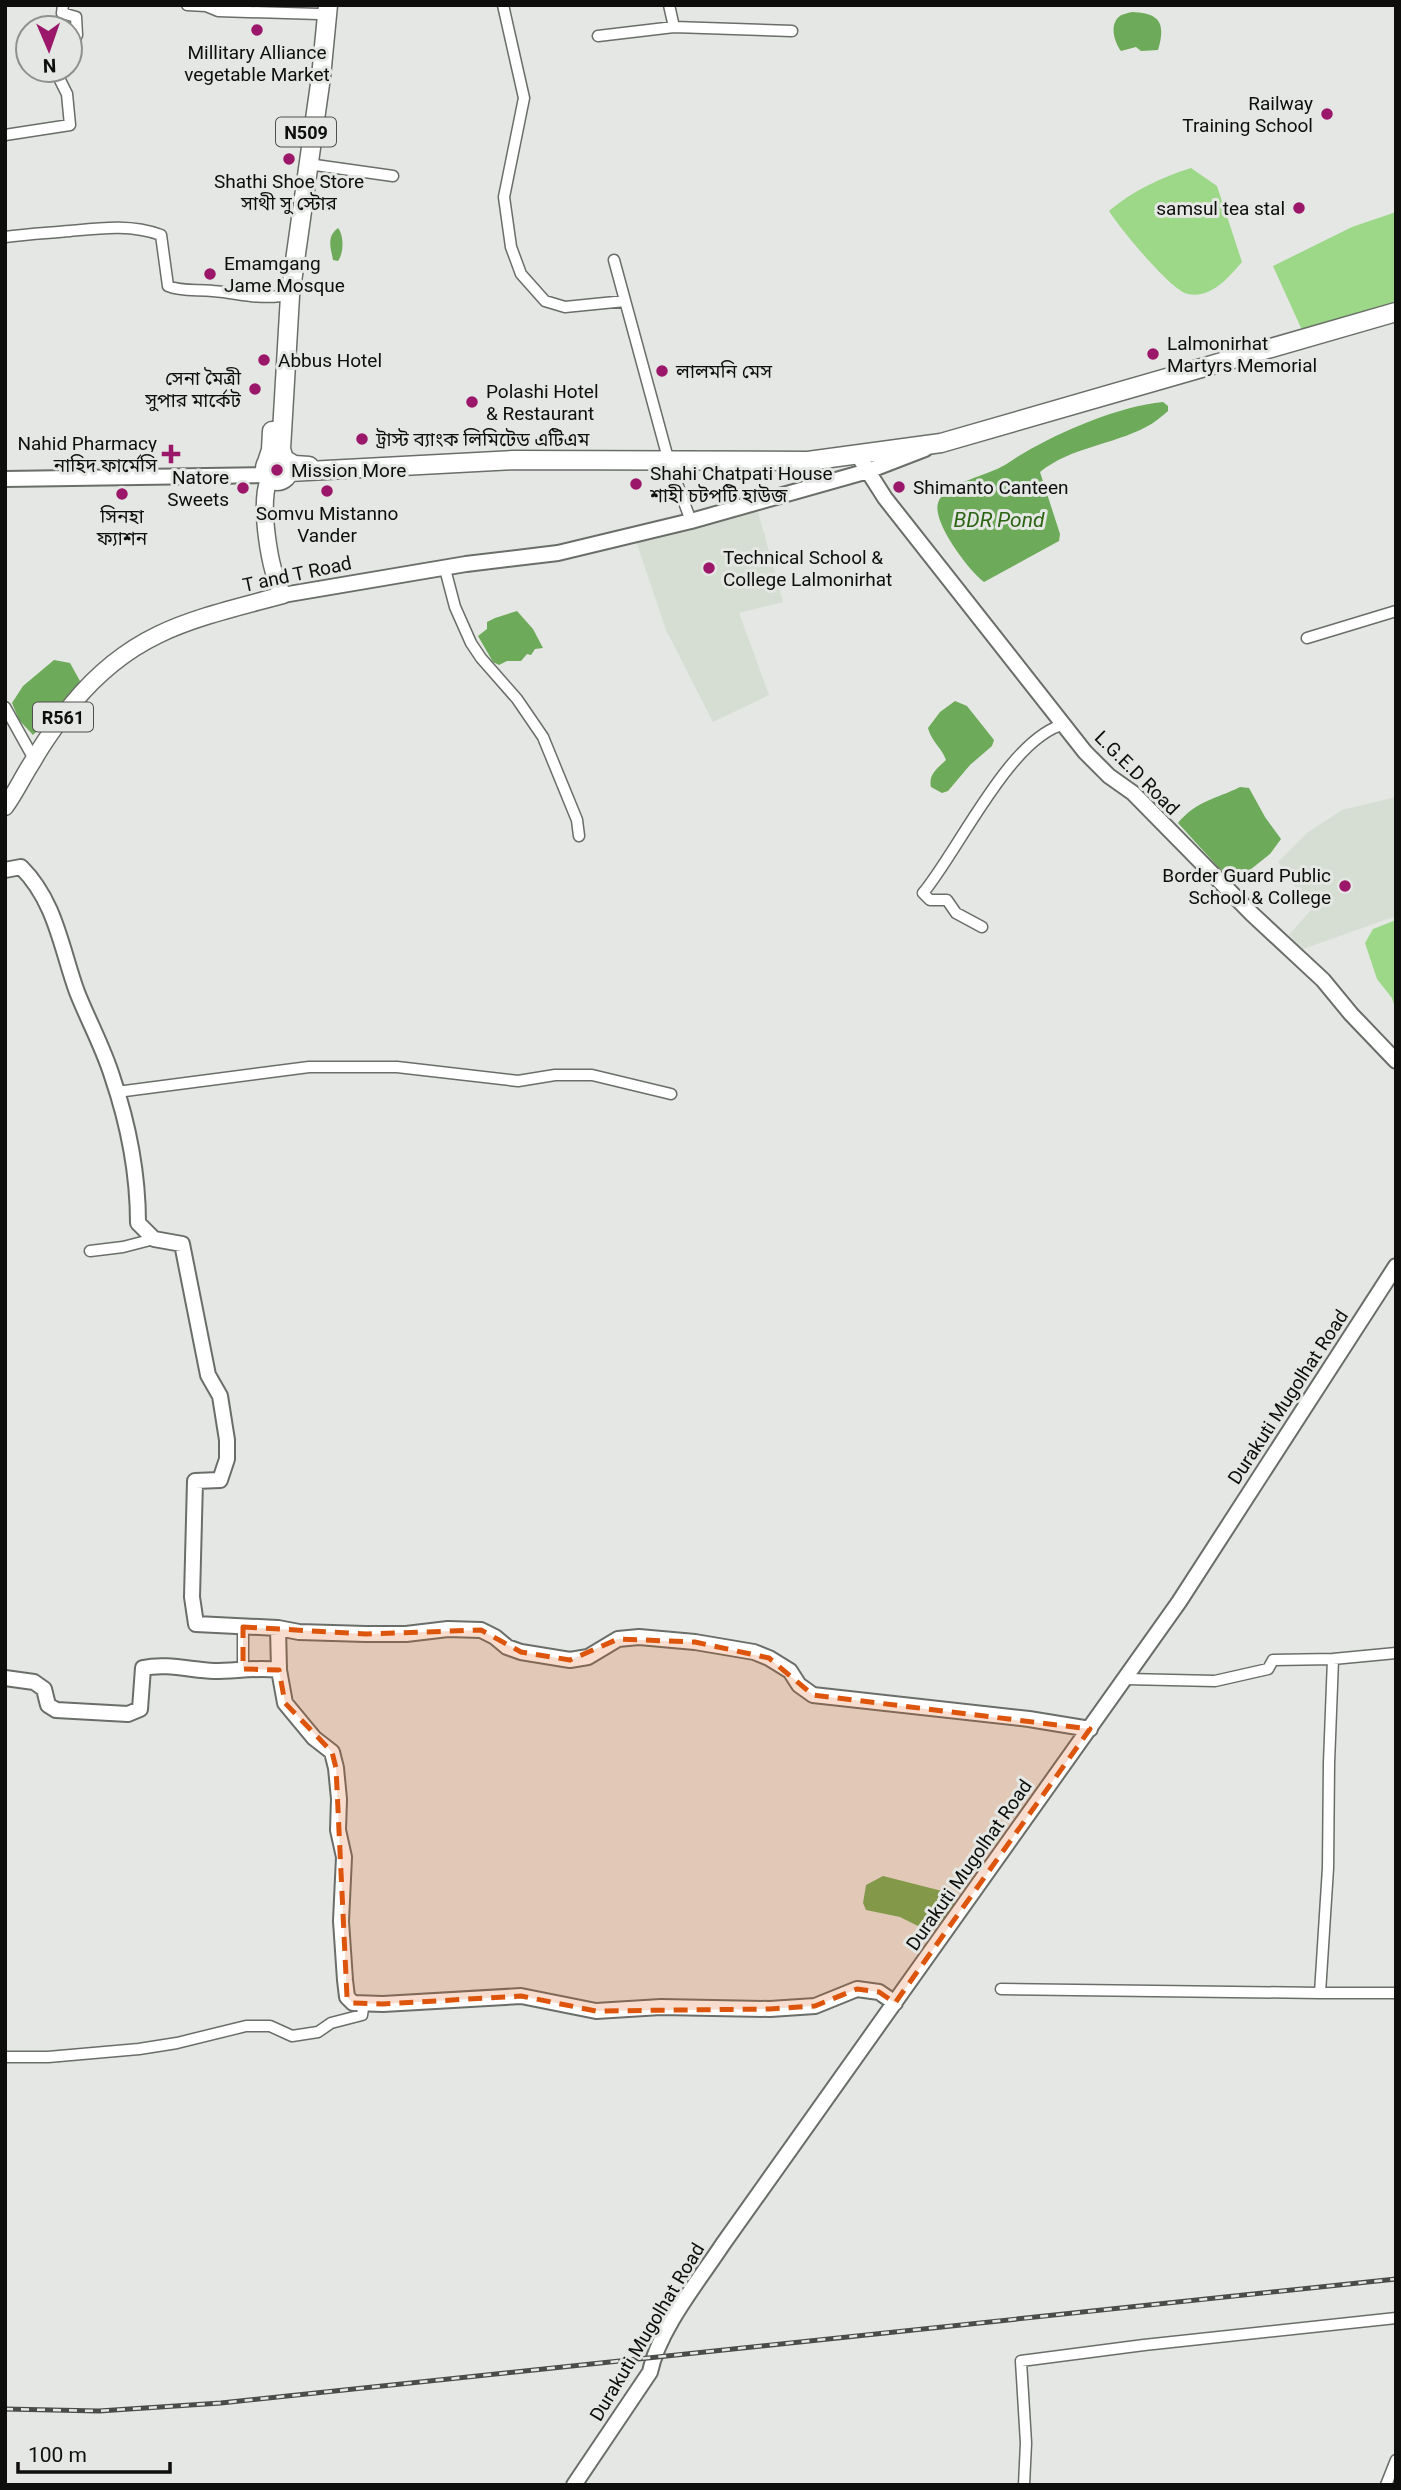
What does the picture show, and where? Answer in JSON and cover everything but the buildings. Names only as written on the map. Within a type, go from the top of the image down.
[{"type":"highway","name":"N509","points":[[275,469],[281,449],[290,296],[321,77],[322,8]]},
{"type":"highway","name":"N509","points":[[275,469],[271,450],[281,296],[322,8]]},
{"type":"highway","points":[[275,469],[294,464],[313,466],[465,459],[808,461],[941,443],[1396,312]]},
{"type":"main road","name":"T and T Road","points":[[34,759],[73,704],[111,663],[139,644],[189,621],[283,595],[558,553],[691,521],[868,471],[941,443]]},
{"type":"main road","name":"L.G.E.D Road","points":[[857,454],[912,533],[1085,752],[1109,776],[1133,793],[1252,914],[1323,980],[1396,1061]]},
{"type":"main road","points":[[5,480],[275,469],[264,491],[268,542],[277,585],[283,595]]},
{"type":"main road","name":"R561","points":[[5,807],[34,759]]},
{"type":"main road","points":[[5,870],[21,867],[36,881],[58,926],[77,991],[112,1075],[130,1138],[138,1200],[138,1223],[154,1239],[182,1244],[208,1375],[220,1396],[227,1440],[227,1459],[220,1480],[195,1481],[192,1597],[196,1624],[216,1623],[243,1628],[366,1634],[406,1634],[448,1629],[481,1630],[521,1652],[569,1660],[588,1657],[618,1639],[639,1637],[695,1642],[754,1652],[769,1658],[790,1671],[799,1685],[813,1695],[1029,1719],[1090,1729]]},
{"type":"main road","name":"Durakuti Mugolhat Road","points":[[574,2485],[650,2372],[653,2356],[669,2327],[723,2244],[1179,1602],[1389,1287],[1396,1266]]},
{"type":"main road","points":[[278,1628],[279,1670],[285,1703],[314,1738],[332,1752],[336,1768],[338,1830],[344,1857],[341,1921],[347,1997],[353,2003],[383,2004],[521,1996],[596,2011],[661,2007],[770,2009],[815,2006],[857,1989],[878,1992],[895,2003]]},
{"type":"main road","points":[[5,1678],[34,1682],[44,1689],[48,1705],[56,1710],[128,1714],[141,1709],[143,1668],[154,1666],[215,1671],[279,1670]]},
{"type":"street","points":[[187,5],[206,6],[218,11],[322,8]]},
{"type":"street","points":[[503,5],[524,98],[504,197],[512,247],[521,275],[545,301],[565,307],[625,300]]},
{"type":"street","points":[[669,5],[674,27]]},
{"type":"street","points":[[598,36],[674,27],[792,31]]},
{"type":"street","points":[[5,135],[70,125],[67,94],[62,84]]},
{"type":"street","points":[[308,164],[393,176]]},
{"type":"street","points":[[5,237],[115,226],[151,232],[161,235],[164,243],[168,286],[178,290],[229,292],[253,298],[281,296]]},
{"type":"street","points":[[614,260],[669,461],[691,521]]},
{"type":"street","points":[[445,569],[455,607],[471,643],[517,699],[543,737],[577,820],[579,836]]},
{"type":"street","points":[[1307,638],[1396,611]]},
{"type":"street","points":[[5,708],[34,759]]},
{"type":"street","points":[[982,927],[956,913],[947,900],[930,900],[923,892],[984,800],[1011,765],[1031,744],[1055,727],[1065,724]]},
{"type":"street","points":[[117,1092],[309,1067],[397,1067],[517,1081],[555,1075],[592,1074],[671,1094]]},
{"type":"street","points":[[90,1251],[123,1247],[154,1239]]},
{"type":"street","points":[[243,1628],[243,1669]]},
{"type":"street","points":[[1126,1679],[1214,1681],[1268,1669],[1273,1660],[1333,1659],[1396,1653]]},
{"type":"street","points":[[1320,1993],[1328,1868],[1333,1659]]},
{"type":"street","points":[[1001,1989],[1396,1993]]},
{"type":"street","points":[[5,2057],[48,2057],[139,2049],[246,2026],[270,2026],[292,2036],[318,2032],[331,2023],[362,2015],[364,2002]]},
{"type":"street","points":[[1024,2485],[1026,2443],[1021,2361],[1396,2318]]},
{"type":"street","points":[[1386,2485],[1396,2460]]},
{"type":"highlighted area","points":[[243,1627],[366,1634],[481,1630],[521,1652],[570,1660],[618,1639],[695,1642],[769,1658],[813,1695],[1090,1729],[895,2003],[879,1992],[857,1989],[815,2006],[770,2009],[596,2011],[521,1996],[383,2004],[353,2003],[347,1997],[336,1768],[332,1752],[285,1703],[279,1670],[243,1669]]},
{"type":"shaded area","points":[[1191,168],[1217,186],[1242,262],[1219,286],[1196,295],[1180,290],[1158,271],[1109,211],[1148,185]]},
{"type":"shaded area","points":[[1396,212],[1396,312],[1306,339],[1273,266],[1352,227]]},
{"type":"shaded area","name":"Technical School & College Lalmonirhat","points":[[755,501],[783,602],[739,613],[769,695],[713,722],[666,630],[634,535]]},
{"type":"shaded area","name":"Border Guard Public School & College","points":[[1396,797],[1396,916],[1303,949],[1289,935],[1311,910],[1278,862],[1307,833],[1342,810]]},
{"type":"shaded area","points":[[1396,920],[1396,1011],[1392,998],[1377,979],[1365,943],[1373,929]]},
{"type":"water","points":[[1132,12],[1155,17],[1158,21],[1161,33],[1158,50],[1141,51],[1136,47],[1121,51],[1116,43],[1115,24],[1120,16]]},
{"type":"water","points":[[338,228],[342,244],[338,261],[333,260],[330,243],[334,231]]},
{"type":"water","name":"BDR Pond","points":[[1163,402],[1168,406],[1168,411],[1149,425],[1065,457],[1040,472],[1060,534],[1059,541],[984,582],[953,546],[938,511],[938,503],[948,491],[1001,467],[1073,428],[1110,414]]},
{"type":"water","points":[[517,611],[533,629],[543,648],[535,649],[521,661],[507,661],[499,665],[493,662],[478,636],[487,629],[487,622]]},
{"type":"water","points":[[54,660],[70,663],[80,681],[68,700],[33,735],[19,720],[12,703],[23,686]]},
{"type":"water","points":[[955,701],[967,706],[994,740],[992,746],[970,765],[948,791],[942,793],[931,787],[930,782],[934,772],[946,760],[928,728],[940,712]]},
{"type":"water","points":[[1240,787],[1249,788],[1281,839],[1270,854],[1236,881],[1219,868],[1178,823],[1199,805]]},
{"type":"water","points":[[883,1876],[954,1894],[955,1904],[933,1930],[924,1929],[900,1917],[866,1910],[863,1903],[866,1885]]},
{"type":"railway","points":[[5,2409],[99,2411],[221,2403],[1396,2279]]},
{"type":"place","name":"Millitary Alliance vegetable Market","points":[[257,30]]},
{"type":"place","name":"Railway Training School","points":[[1327,114]]},
{"type":"place","name":"Shathi Shoe Store সাথী সু স্টোর","points":[[289,159]]},
{"type":"place","name":"samsul tea stal","points":[[1299,208]]},
{"type":"place","name":"Emamgang Jame Mosque","points":[[210,274]]},
{"type":"place","name":"Lalmonirhat Martyrs Memorial","points":[[1153,354]]},
{"type":"place","name":"Abbus Hotel","points":[[264,360]]},
{"type":"place","name":"লালমনি মেস","points":[[662,371]]},
{"type":"place","name":"সেনা মৈত্রী সুপার মার্কেট","points":[[255,389]]},
{"type":"place","name":"Polashi Hotel & Restaurant","points":[[472,402]]},
{"type":"place","name":"ট্রাস্ট ব্যাংক লিমিটেড এটিএম","points":[[362,439]]},
{"type":"place","name":"Nahid Pharmacy নাহিদ ফার্মেসি","points":[[171,454]]},
{"type":"place","name":"Mission More","points":[[277,470]]},
{"type":"place","name":"Shahi Chatpati House শাহী চটপটি হাউজ","points":[[636,484]]},
{"type":"place","name":"Shimanto Canteen","points":[[899,487]]},
{"type":"place","name":"Natore Sweets","points":[[243,488]]},
{"type":"place","name":"Somvu Mistanno Vander","points":[[327,491]]},
{"type":"place","name":"সিনহা ফ্যাশন","points":[[122,494]]},
{"type":"place","name":"Technical School & College Lalmonirhat","points":[[709,568]]},
{"type":"place","name":"Border Guard Public School & College","points":[[1345,886]]}]
